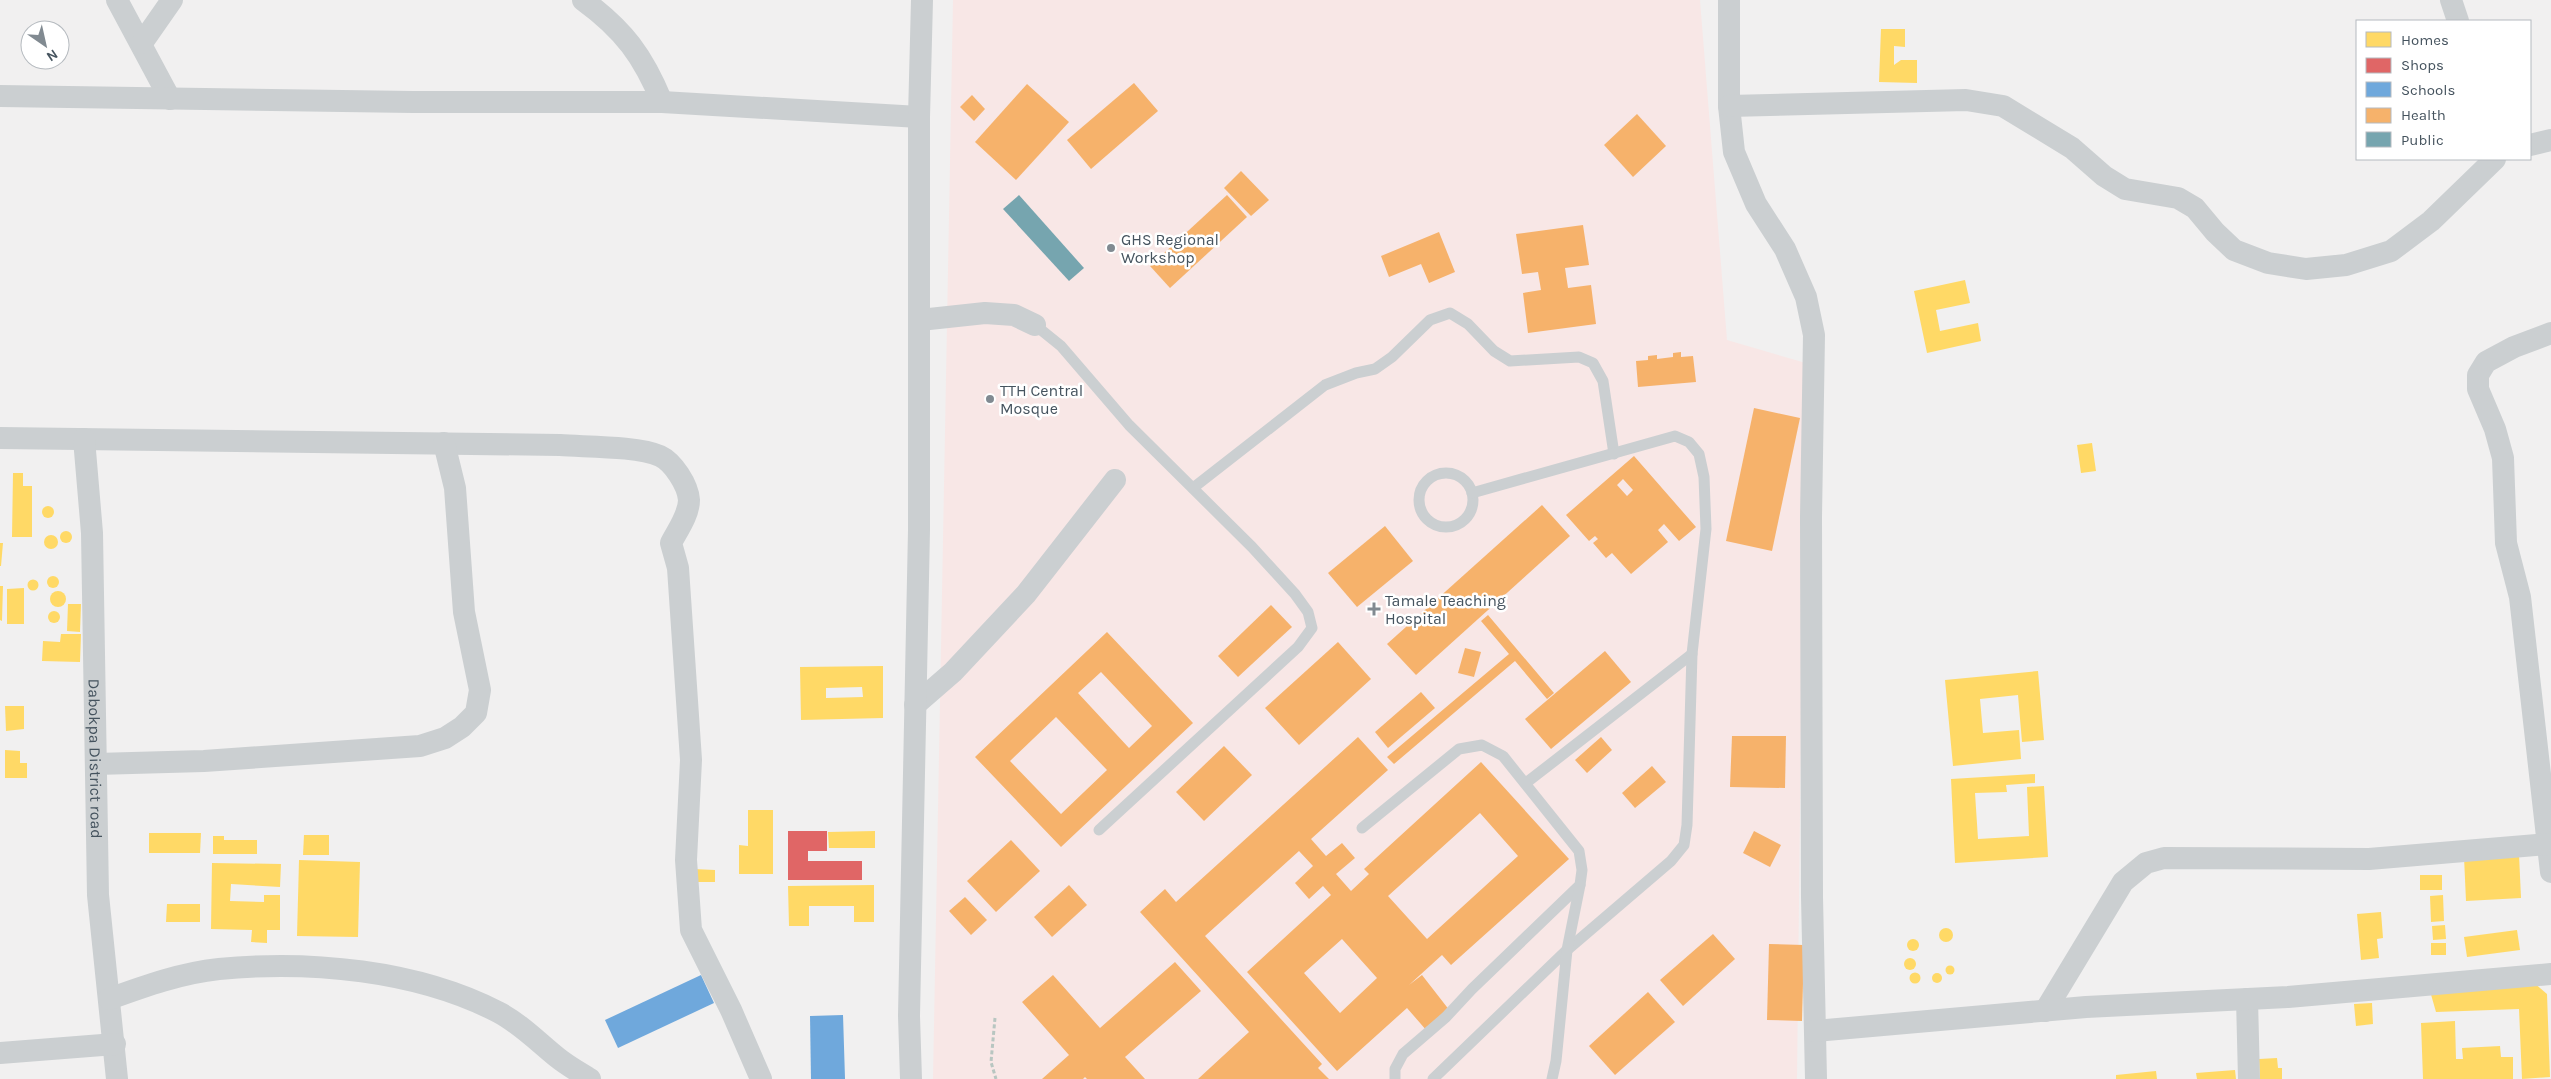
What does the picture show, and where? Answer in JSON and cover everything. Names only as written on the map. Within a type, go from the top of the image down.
[{"type":"street","points":[[117,0],[142,43],[170,99]]},
{"type":"street","points":[[142,43],[172,0]]},
{"type":"street","points":[[583,0],[624,33],[641,56],[662,102]]},
{"type":"street","points":[[911,1079],[909,1016],[919,530],[919,117],[922,0]]},
{"type":"street","points":[[1729,0],[1729,106],[1734,152],[1756,204],[1785,249],[1806,297],[1814,335],[1811,517],[1814,1031],[1816,1079]]},
{"type":"street","points":[[2451,0],[2458,20]]},
{"type":"street","points":[[0,96],[662,102],[919,117]]},
{"type":"street","points":[[1729,106],[1966,100],[2003,106],[2072,148],[2104,176],[2126,189],[2178,198],[2195,208],[2215,232],[2234,250],[2268,263],[2306,269],[2346,265],[2390,251],[2431,221],[2494,160]]},
{"type":"street","points":[[2531,145],[2551,140]]},
{"type":"street","points":[[920,320],[985,313],[1014,315],[1035,325]]},
{"type":"street","points":[[2551,333],[2514,347],[2486,362],[2478,375],[2478,389],[2495,429],[2503,458],[2506,543],[2520,597],[2551,872]]},
{"type":"street","points":[[0,438],[560,445],[647,452],[661,456],[672,466],[683,483],[689,500],[684,519],[671,543],[678,568],[692,760],[686,860],[692,930],[731,1010],[761,1079]]},
{"type":"street","name":"Dabokpa District road","points":[[84,439],[92,533],[98,895],[118,1079]]},
{"type":"street","points":[[96,764],[213,761],[420,746],[445,738],[462,727],[476,713],[480,690],[464,612],[455,488],[444,443]]},
{"type":"street","points":[[915,705],[953,672],[1026,594],[1115,480]]},
{"type":"street","points":[[2045,1011],[2123,882],[2146,863],[2164,858],[2369,859],[2548,844]]},
{"type":"street","points":[[110,998],[170,978],[219,969],[296,967],[371,973],[428,985],[466,997],[499,1012],[590,1079]]},
{"type":"street","points":[[1814,1031],[2045,1011],[2247,999],[2551,974]]},
{"type":"street","points":[[2247,999],[2249,1079]]},
{"type":"street","points":[[0,1052],[115,1044]]},
{"type":"lane","points":[[1192,488],[1325,385],[1356,372],[1375,369],[1392,357],[1430,320],[1450,313],[1468,324],[1494,351],[1510,360],[1579,357],[1593,363],[1603,381],[1614,454]]},
{"type":"lane","points":[[1035,325],[1061,346],[1129,425],[1252,547],[1295,594],[1308,612],[1312,628],[1298,647],[1099,830]]},
{"type":"lane","points":[[1433,1079],[1567,950],[1671,861],[1684,845],[1687,825],[1692,654],[1706,529],[1704,477],[1699,454],[1689,442],[1675,436],[1614,454],[1525,476],[1472,493]]},
{"type":"lane","points":[[1442,473],[1459,476],[1466,481],[1472,493],[1473,505],[1465,520],[1450,527],[1433,524],[1421,512],[1419,495],[1427,480],[1442,473]]},
{"type":"lane","points":[[1526,783],[1692,654]]},
{"type":"lane","points":[[1362,828],[1459,749],[1482,745],[1503,756],[1580,851],[1582,870],[1567,950],[1556,1061],[1552,1079]]},
{"type":"lane","points":[[1395,1079],[1395,1069],[1403,1054],[1446,1018],[1472,989],[1580,884]]},
{"type":"path","points":[[995,1018],[991,1062],[996,1079]]},
{"type":"shaded area","name":"Tamale Teaching Hospital","points":[[953,0],[1700,0],[1727,340],[1823,368],[1801,725],[1797,1079],[933,1079]]},
{"type":"building: Homes","points":[[1881,29],[1905,29],[1905,47],[1894,46],[1894,65],[1901,60],[1917,60],[1917,83],[1879,82]]},
{"type":"building: Homes","points":[[1965,280],[1970,303],[1936,310],[1940,331],[1978,323],[1981,341],[1927,353],[1914,291]]},
{"type":"building: Homes","points":[[2092,443],[2096,471],[2081,473],[2077,445]]},
{"type":"building: Homes","points":[[13,473],[23,473],[23,486],[32,486],[32,537],[12,537]]},
{"type":"building: Homes","points":[[46,506],[50,506],[54,512],[50,518],[46,518],[42,514],[42,510]]},
{"type":"building: Homes","points":[[68,531],[71,532],[71,542],[64,543],[61,542],[60,535],[61,532]]},
{"type":"building: Homes","points":[[51,535],[56,537],[58,542],[56,547],[51,549],[46,547],[44,542],[46,537]]},
{"type":"building: Homes","points":[[0,543],[3,543],[1,566],[0,566]]},
{"type":"building: Homes","points":[[51,576],[55,576],[59,582],[55,588],[51,588],[47,584],[47,580]]},
{"type":"building: Homes","points":[[33,579],[39,585],[33,591],[27,585]]},
{"type":"building: Homes","points":[[0,586],[3,586],[2,621],[0,620]]},
{"type":"building: Homes","points":[[24,588],[24,624],[7,624],[7,589]]},
{"type":"building: Homes","points":[[58,591],[66,599],[58,607],[50,599]]},
{"type":"building: Homes","points":[[68,604],[81,604],[80,632],[67,631]]},
{"type":"building: Homes","points":[[56,611],[59,612],[59,622],[52,623],[49,622],[48,615],[49,612]]},
{"type":"building: Homes","points":[[61,634],[81,634],[80,662],[42,661],[43,641],[60,642]]},
{"type":"building: Homes","points":[[883,666],[883,718],[801,720],[800,667]],"holes":[[[862,687],[863,697],[826,698],[826,688]]]},
{"type":"building: Homes","points":[[2038,671],[2044,740],[2022,742],[2018,695],[1980,699],[1983,733],[2019,730],[2021,759],[1953,766],[1945,680]]},
{"type":"building: Homes","points":[[5,706],[24,706],[24,729],[6,731]]},
{"type":"building: Homes","points":[[5,750],[20,751],[20,763],[27,763],[27,778],[5,778]]},
{"type":"building: Homes","points":[[2035,774],[2035,783],[2006,785],[2007,792],[1975,793],[1978,839],[2029,836],[2027,787],[2044,786],[2048,857],[1955,863],[1951,779]]},
{"type":"building: Homes","points":[[748,810],[773,810],[773,874],[739,874],[739,845],[748,846]]},
{"type":"building: Homes","points":[[875,831],[875,848],[829,848],[828,832]]},
{"type":"building: Homes","points":[[149,833],[201,833],[200,853],[149,853]]},
{"type":"building: Homes","points":[[304,835],[329,835],[329,855],[303,855]]},
{"type":"building: Homes","points":[[213,836],[224,836],[224,840],[257,840],[257,854],[213,854]]},
{"type":"building: Homes","points":[[2519,854],[2521,898],[2466,901],[2464,857]]},
{"type":"building: Homes","points":[[299,860],[360,862],[358,937],[297,936]]},
{"type":"building: Homes","points":[[212,863],[281,864],[280,887],[231,884],[230,901],[264,902],[264,895],[280,895],[280,930],[267,930],[267,943],[251,942],[252,930],[211,929]]},
{"type":"building: Homes","points":[[693,869],[715,870],[715,882],[694,882]]},
{"type":"building: Homes","points":[[2420,875],[2442,875],[2442,890],[2420,890]]},
{"type":"building: Homes","points":[[874,885],[874,922],[854,922],[854,906],[809,906],[809,926],[789,926],[788,886]]},
{"type":"building: Homes","points":[[2443,895],[2444,921],[2431,922],[2430,896]]},
{"type":"building: Homes","points":[[167,904],[200,904],[200,922],[166,922]]},
{"type":"building: Homes","points":[[2381,912],[2383,938],[2377,939],[2379,958],[2361,960],[2357,914]]},
{"type":"building: Homes","points":[[2445,925],[2446,939],[2433,940],[2432,926]]},
{"type":"building: Homes","points":[[1946,928],[1951,930],[1953,935],[1951,940],[1946,942],[1941,940],[1939,935],[1941,930]]},
{"type":"building: Homes","points":[[2517,930],[2520,950],[2467,957],[2464,937]]},
{"type":"building: Homes","points":[[1911,939],[1915,939],[1919,945],[1915,951],[1911,951],[1907,947],[1907,943]]},
{"type":"building: Homes","points":[[2431,943],[2446,943],[2446,955],[2431,955]]},
{"type":"building: Homes","points":[[1910,958],[1916,964],[1910,970],[1904,964]]},
{"type":"building: Homes","points":[[1950,965],[1955,970],[1950,975],[1945,970]]},
{"type":"building: Homes","points":[[1913,973],[1917,973],[1920,978],[1919,982],[1913,983],[1910,980],[1910,976]]},
{"type":"building: Homes","points":[[1937,973],[1942,978],[1937,983],[1932,978]]},
{"type":"building: Homes","points":[[2532,981],[2547,994],[2550,1077],[2522,1079],[2519,1009],[2436,1012],[2430,991]]},
{"type":"building: Homes","points":[[2372,1003],[2373,1024],[2356,1026],[2354,1004]]},
{"type":"building: Homes","points":[[2455,1021],[2456,1059],[2463,1059],[2462,1048],[2500,1046],[2501,1057],[2513,1057],[2513,1079],[2423,1079],[2421,1023]]},
{"type":"building: Homes","points":[[2277,1058],[2278,1068],[2282,1068],[2282,1079],[2260,1079],[2259,1059]]},
{"type":"building: Homes","points":[[2235,1070],[2236,1079],[2197,1079],[2196,1073]]},
{"type":"building: Homes","points":[[2156,1071],[2157,1079],[2116,1079],[2116,1075]]},
{"type":"building: Shops","points":[[788,831],[827,831],[827,851],[808,851],[808,861],[862,861],[862,880],[788,880]]},
{"type":"building: Schools","points":[[701,975],[714,1003],[618,1048],[605,1020]]},
{"type":"building: Schools","points":[[843,1015],[845,1079],[811,1079],[810,1016]]},
{"type":"building: Health","points":[[1134,83],[1158,111],[1091,169],[1067,140]]},
{"type":"building: Health","points":[[1027,84],[1069,122],[1016,180],[975,142]]},
{"type":"building: Health","points":[[972,95],[985,109],[974,121],[960,107]]},
{"type":"building: Health","points":[[1637,114],[1666,146],[1633,177],[1604,145]]},
{"type":"building: Health","points":[[1241,171],[1269,200],[1251,216],[1224,188]]},
{"type":"building: Health","points":[[1227,195],[1247,217],[1170,288],[1150,266]]},
{"type":"building: Health","points":[[1583,225],[1589,265],[1565,268],[1568,288],[1591,285],[1596,324],[1528,333],[1523,293],[1541,290],[1538,272],[1522,274],[1516,234]]},
{"type":"building: Health","points":[[1439,232],[1455,272],[1429,283],[1421,264],[1389,277],[1381,256]]},
{"type":"building: Health","points":[[1681,352],[1681,357],[1693,356],[1696,382],[1638,387],[1636,361],[1648,360],[1648,356],[1657,355],[1657,359],[1673,357],[1673,353]]},
{"type":"building: Health","points":[[1754,408],[1800,418],[1772,551],[1726,541]]},
{"type":"building: Health","points":[[1634,456],[1696,527],[1679,541],[1664,524],[1658,530],[1668,542],[1631,574],[1612,553],[1606,558],[1593,543],[1598,539],[1595,536],[1589,541],[1566,515]],"holes":[[[1623,479],[1633,490],[1627,496],[1617,485]]]},
{"type":"building: Health","points":[[1542,505],[1570,536],[1416,675],[1387,644]]},
{"type":"building: Health","points":[[1385,526],[1413,561],[1357,607],[1328,573]]},
{"type":"building: Health","points":[[1271,605],[1292,627],[1238,677],[1218,656]]},
{"type":"building: Health","points":[[1488,615],[1554,693],[1547,699],[1515,661],[1394,764],[1387,757],[1509,654],[1481,621]]},
{"type":"building: Health","points":[[1107,632],[1193,723],[1061,847],[975,757]],"holes":[[[1101,672],[1152,726],[1129,748],[1078,693]],[[1056,717],[1107,770],[1061,814],[1010,761]]]},
{"type":"building: Health","points":[[1338,642],[1371,679],[1299,745],[1265,708]]},
{"type":"building: Health","points":[[1465,648],[1481,652],[1474,677],[1458,673]]},
{"type":"building: Health","points":[[1605,651],[1631,682],[1551,749],[1525,719]]},
{"type":"building: Health","points":[[1421,692],[1435,708],[1388,748],[1375,732]]},
{"type":"building: Health","points":[[1732,736],[1786,736],[1785,788],[1730,787]]},
{"type":"building: Health","points":[[1358,737],[1388,770],[1311,839],[1326,856],[1342,843],[1355,858],[1336,874],[1351,891],[1369,874],[1364,869],[1481,762],[1569,859],[1451,965],[1442,955],[1409,985],[1422,975],[1450,1011],[1427,1031],[1407,1008],[1337,1071],[1247,972],[1331,895],[1323,886],[1309,899],[1295,883],[1313,866],[1299,851],[1205,936],[1322,1064],[1318,1068],[1329,1079],[1198,1079],[1249,1032],[1140,912],[1165,889],[1176,902]],"holes":[[[1480,813],[1518,856],[1427,939],[1388,896]],[[1342,939],[1377,978],[1340,1013],[1304,973]]]},
{"type":"building: Health","points":[[1601,737],[1612,750],[1587,773],[1575,760]]},
{"type":"building: Health","points":[[1224,746],[1252,775],[1204,821],[1176,792]]},
{"type":"building: Health","points":[[1652,766],[1666,782],[1635,808],[1622,793]]},
{"type":"building: Health","points":[[1754,831],[1781,845],[1770,867],[1743,853]]},
{"type":"building: Health","points":[[1011,840],[1040,871],[996,912],[967,881]]},
{"type":"building: Health","points":[[1069,885],[1087,905],[1052,937],[1034,917]]},
{"type":"building: Health","points":[[965,897],[987,920],[971,935],[949,911]]},
{"type":"building: Health","points":[[1713,934],[1735,959],[1683,1006],[1660,980]]},
{"type":"building: Health","points":[[1769,944],[1804,945],[1802,1021],[1767,1020]]},
{"type":"building: Health","points":[[1175,962],[1201,991],[1125,1057],[1145,1079],[1087,1079],[1085,1077],[1083,1079],[1042,1079],[1069,1055],[1022,1002],[1053,975],[1100,1028]]},
{"type":"building: Health","points":[[1648,992],[1675,1022],[1615,1075],[1589,1046]]},
{"type":"building: Public","points":[[1019,195],[1084,268],[1069,281],[1003,209]]},
{"type":"place","name":"GHS Regional Workshop","points":[[1111,248]]},
{"type":"place","name":"TTH Central Mosque","points":[[990,399]]},
{"type":"place","name":"Tamale Teaching Hospital","points":[[1374,609]]}]
